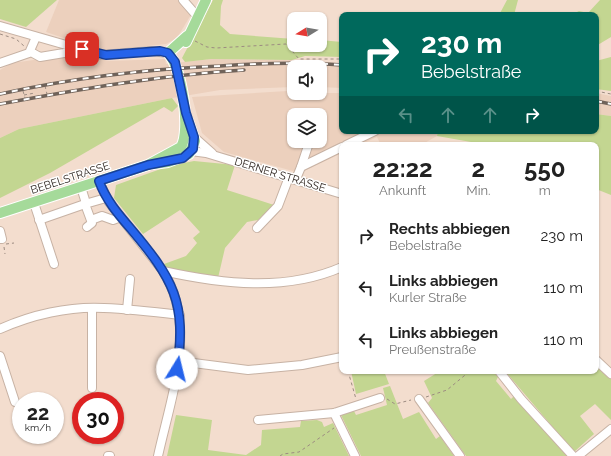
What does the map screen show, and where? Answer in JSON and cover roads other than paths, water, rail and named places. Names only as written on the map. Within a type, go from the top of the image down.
[{"type":"main road","points":[[173,152],[191,155],[190,135],[186,113],[171,56],[186,42],[187,36],[206,0]]},
{"type":"main road","points":[[173,152],[183,144],[190,135]]},
{"type":"main road","name":"BEBELSTRASSE","points":[[0,214],[148,165],[173,152]]},
{"type":"main road","name":"BEBELSTRASSE","points":[[148,165],[168,162],[191,155]]},
{"type":"street","points":[[183,0],[197,16]]},
{"type":"street","points":[[0,26],[101,55],[151,51],[171,56]]},
{"type":"street","points":[[0,63],[29,52],[36,37]]},
{"type":"street","points":[[29,52],[40,57],[68,52],[70,46]]},
{"type":"street","points":[[352,142],[369,134]]},
{"type":"street","name":"DERNER STRASSE","points":[[190,135],[218,157]]},
{"type":"street","points":[[257,228],[278,206],[292,178],[301,167],[307,148]]},
{"type":"street","points":[[301,167],[339,148]]},
{"type":"street","name":"DERNER STRASSE","points":[[191,155],[206,153],[339,193]]},
{"type":"street","points":[[99,181],[104,217]]},
{"type":"street","points":[[80,187],[85,200],[89,223],[104,217],[113,220],[121,217]]},
{"type":"street","points":[[39,220],[102,199]]},
{"type":"street","points":[[102,199],[121,217],[163,270],[174,292],[180,315],[181,338],[178,361],[158,456]]},
{"type":"street","points":[[34,203],[54,264]]},
{"type":"street","points":[[163,270],[216,281],[256,284],[299,280],[339,268]]},
{"type":"street","points":[[127,310],[130,279]]},
{"type":"street","points":[[0,329],[14,323],[43,315],[92,308],[180,315]]},
{"type":"street","points":[[92,308],[92,388]]},
{"type":"street","points":[[0,356],[12,393]]},
{"type":"street","points":[[178,361],[248,370],[302,365],[339,358]]},
{"type":"street","points":[[599,363],[611,374]]},
{"type":"street","points":[[501,374],[521,400],[573,456]]},
{"type":"street","points":[[258,420],[334,413],[380,398]]},
{"type":"street","points":[[419,399],[460,456]]},
{"type":"street","points":[[334,413],[355,456]]},
{"type":"street","points":[[578,456],[611,429]]},
{"type":"railway","points":[[0,94],[55,83],[165,69],[266,64],[312,63],[339,65]]},
{"type":"railway","points":[[0,104],[152,79],[244,70]]},
{"type":"railway","points":[[599,102],[611,104]]}]
